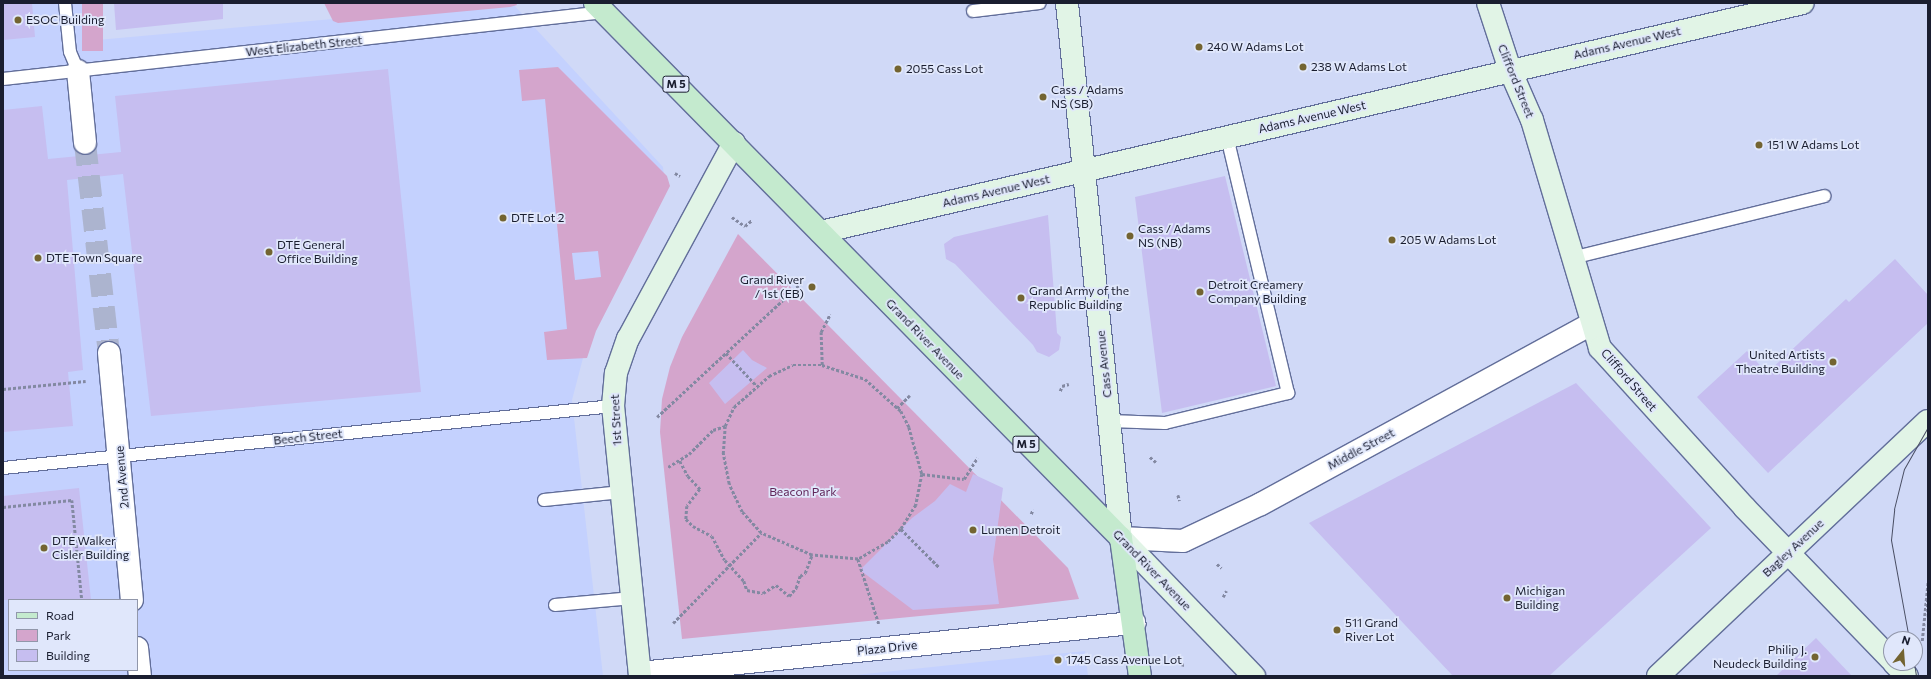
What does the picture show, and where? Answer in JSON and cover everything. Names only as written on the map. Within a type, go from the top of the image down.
[{"type":"main road","name":"Grand River Avenue","points":[[600,8],[1121,538]]},
{"type":"main road","name":"Cass Avenue","points":[[1121,538],[1134,622],[1140,676]]},
{"type":"street","name":"Cass Avenue","points":[[1066,3],[1121,538]]},
{"type":"street","name":"Clifford Street","points":[[1488,3],[1510,70],[1532,120],[1591,324],[1600,348],[1620,372],[1744,507],[1883,651]]},
{"type":"street","name":"Adams Avenue West","points":[[821,232],[1510,70],[1770,7],[1802,3]]},
{"type":"street","points":[[78,71],[85,143]]},
{"type":"street","name":"1st Street","points":[[640,675],[613,406],[616,373],[628,339],[734,143]]},
{"type":"street","name":"Middle Street","points":[[1121,538],[1183,541],[1261,504],[1591,324]]},
{"type":"street","name":"2nd Avenue","points":[[110,353],[132,599]]},
{"type":"street","name":"Bagley Avenue","points":[[1658,676],[1928,421]]},
{"type":"street","name":"Grand River Avenue","points":[[1121,538],[1254,676]]},
{"type":"street","name":"Plaza Drive","points":[[640,675],[1134,622]]},
{"type":"street","points":[[138,657],[140,676]]},
{"type":"lane","points":[[65,3],[70,52],[78,71]]},
{"type":"lane","points":[[973,11],[1040,3]]},
{"type":"lane","name":"West Elizabeth Street","points":[[3,79],[600,8]]},
{"type":"lane","points":[[1110,421],[1165,423],[1288,394],[1227,137]]},
{"type":"lane","points":[[1572,258],[1824,196]]},
{"type":"lane","name":"Beech Street","points":[[3,468],[613,406]]},
{"type":"lane","points":[[544,500],[622,492]]},
{"type":"lane","points":[[555,605],[633,598]]},
{"type":"path","points":[[675,173],[680,176]]},
{"type":"path","points":[[732,216],[745,226],[752,220]]},
{"type":"path","points":[[658,417],[801,283]]},
{"type":"path","points":[[822,364],[821,332],[830,314]]},
{"type":"path","points":[[726,353],[756,386]]},
{"type":"path","points":[[822,364],[865,379],[897,408],[909,427],[922,474],[916,505],[901,529],[888,542],[858,559],[812,555],[761,533],[742,512],[729,484],[723,454],[725,426],[734,407],[756,386],[769,376],[793,365],[822,364]]},
{"type":"path","points":[[3,389],[69,383]]},
{"type":"path","points":[[1060,391],[1062,386],[1069,384]]},
{"type":"path","points":[[897,408],[910,395]]},
{"type":"path","points":[[668,467],[680,461],[713,430],[725,426]]},
{"type":"path","points":[[1150,457],[1156,462]]},
{"type":"path","points":[[922,474],[964,479],[977,458]]},
{"type":"path","points":[[680,461],[688,476],[700,489],[687,506],[686,519],[693,526],[712,536],[730,566],[744,581],[747,590],[763,593],[776,585],[789,596],[805,573],[812,555]]},
{"type":"path","points":[[1178,495],[1180,501]]},
{"type":"path","points":[[3,507],[72,500],[82,599]]},
{"type":"path","points":[[1031,514],[1033,509]]},
{"type":"path","points":[[901,529],[939,567]]},
{"type":"path","points":[[673,623],[761,533]]},
{"type":"path","points":[[858,559],[880,626]]},
{"type":"path","points":[[1217,564],[1222,568]]},
{"type":"path","points":[[1923,631],[1928,581]]},
{"type":"path","points":[[1223,597],[1226,591]]},
{"type":"path","points":[[1181,664],[1186,665]]},
{"type":"shaded area","points":[[3,3],[92,3],[97,40],[512,3],[663,167],[666,192],[588,339],[572,400],[603,676],[3,676]]},
{"type":"shaded area","name":"1745 Cass Avenue Lot","points":[[1085,651],[1088,676],[846,676]]},
{"type":"green space","points":[[82,3],[103,3],[103,51],[82,51]]},
{"type":"green space","points":[[324,3],[516,3],[517,5],[510,7],[338,23],[333,21]]},
{"type":"green space","points":[[558,67],[667,176],[670,186],[596,331],[587,358],[547,360],[544,332],[567,329],[545,99],[522,101],[519,70]],"holes":[[[598,251],[601,277],[575,280],[572,253]]]},
{"type":"green space","name":"Beacon Park","points":[[738,234],[1068,568],[1079,599],[1003,608],[682,639],[660,432],[662,399],[670,367],[682,337]]},
{"type":"building","name":"ESOC Building","points":[[3,3],[32,3],[35,37],[3,40]]},
{"type":"building","points":[[114,3],[223,3],[223,19],[116,30]]},
{"type":"building","name":"DTE General Office Building","points":[[388,69],[421,392],[151,416],[123,174],[67,180],[83,370],[68,372],[73,426],[3,432],[3,110],[42,106],[48,159],[121,152],[115,96]]},
{"type":"building","name":"Detroit Creamery Company Building","points":[[1225,176],[1276,386],[1162,413],[1135,197]]},
{"type":"building","name":"Grand Army of the Republic Building","points":[[1048,215],[1057,333],[1061,337],[1059,350],[1049,357],[1037,352],[1033,345],[955,264],[946,259],[944,244],[954,237]]},
{"type":"building","name":"United Artists Theatre Building","points":[[1895,259],[1928,295],[1928,323],[1768,473],[1697,397],[1747,351],[1767,373],[1846,299],[1849,302]]},
{"type":"building","points":[[743,350],[752,360],[767,368],[725,404],[709,383]]},
{"type":"building","name":"Michigan Building","points":[[1576,383],[1711,528],[1549,676],[1453,676],[1309,523]]},
{"type":"building","points":[[973,474],[1003,488],[993,559],[999,604],[913,610],[860,570],[912,518],[935,501],[950,484],[966,492]]},
{"type":"building","name":"DTE Walker Cisler Building","points":[[79,488],[91,599],[3,600],[3,496]]},
{"type":"building","name":"Philip J. Neudeck Building","points":[[1816,638],[1852,676],[1776,676]]},
{"type":"tunnel","points":[[85,143],[109,353]]},
{"type":"tram line","points":[[1908,631],[1891,540],[1894,509],[1904,469],[1928,427]]},
{"type":"tram line","points":[[1915,671],[1916,676]]},
{"type":"place","name":"ESOC Building","points":[[18,20]]},
{"type":"place","name":"240 W Adams Lot","points":[[1199,47]]},
{"type":"place","name":"238 W Adams Lot","points":[[1303,67]]},
{"type":"place","name":"2055 Cass Lot","points":[[898,69]]},
{"type":"place","name":"Cass / Adams NS (SB)","points":[[1043,97]]},
{"type":"place","name":"151 W Adams Lot","points":[[1759,145]]},
{"type":"place","name":"DTE Lot 2","points":[[503,218]]},
{"type":"place","name":"Cass / Adams NS (NB)","points":[[1130,236]]},
{"type":"place","name":"205 W Adams Lot","points":[[1392,240]]},
{"type":"place","name":"DTE General Office Building","points":[[269,252]]},
{"type":"place","name":"DTE Town Square","points":[[38,258]]},
{"type":"place","name":"Grand River / 1st (EB)","points":[[812,287]]},
{"type":"place","name":"Detroit Creamery Company Building","points":[[1200,292]]},
{"type":"place","name":"Grand Army of the Republic Building","points":[[1021,298]]},
{"type":"place","name":"United Artists Theatre Building","points":[[1833,362]]},
{"type":"place","name":"Lumen Detroit","points":[[973,530]]},
{"type":"place","name":"DTE Walker Cisler Building","points":[[44,548]]},
{"type":"place","name":"Michigan Building","points":[[1507,598]]},
{"type":"place","name":"511 Grand River Lot","points":[[1337,630]]},
{"type":"place","name":"Philip J. Neudeck Building","points":[[1815,657]]},
{"type":"place","name":"1745 Cass Avenue Lot","points":[[1058,660]]}]
